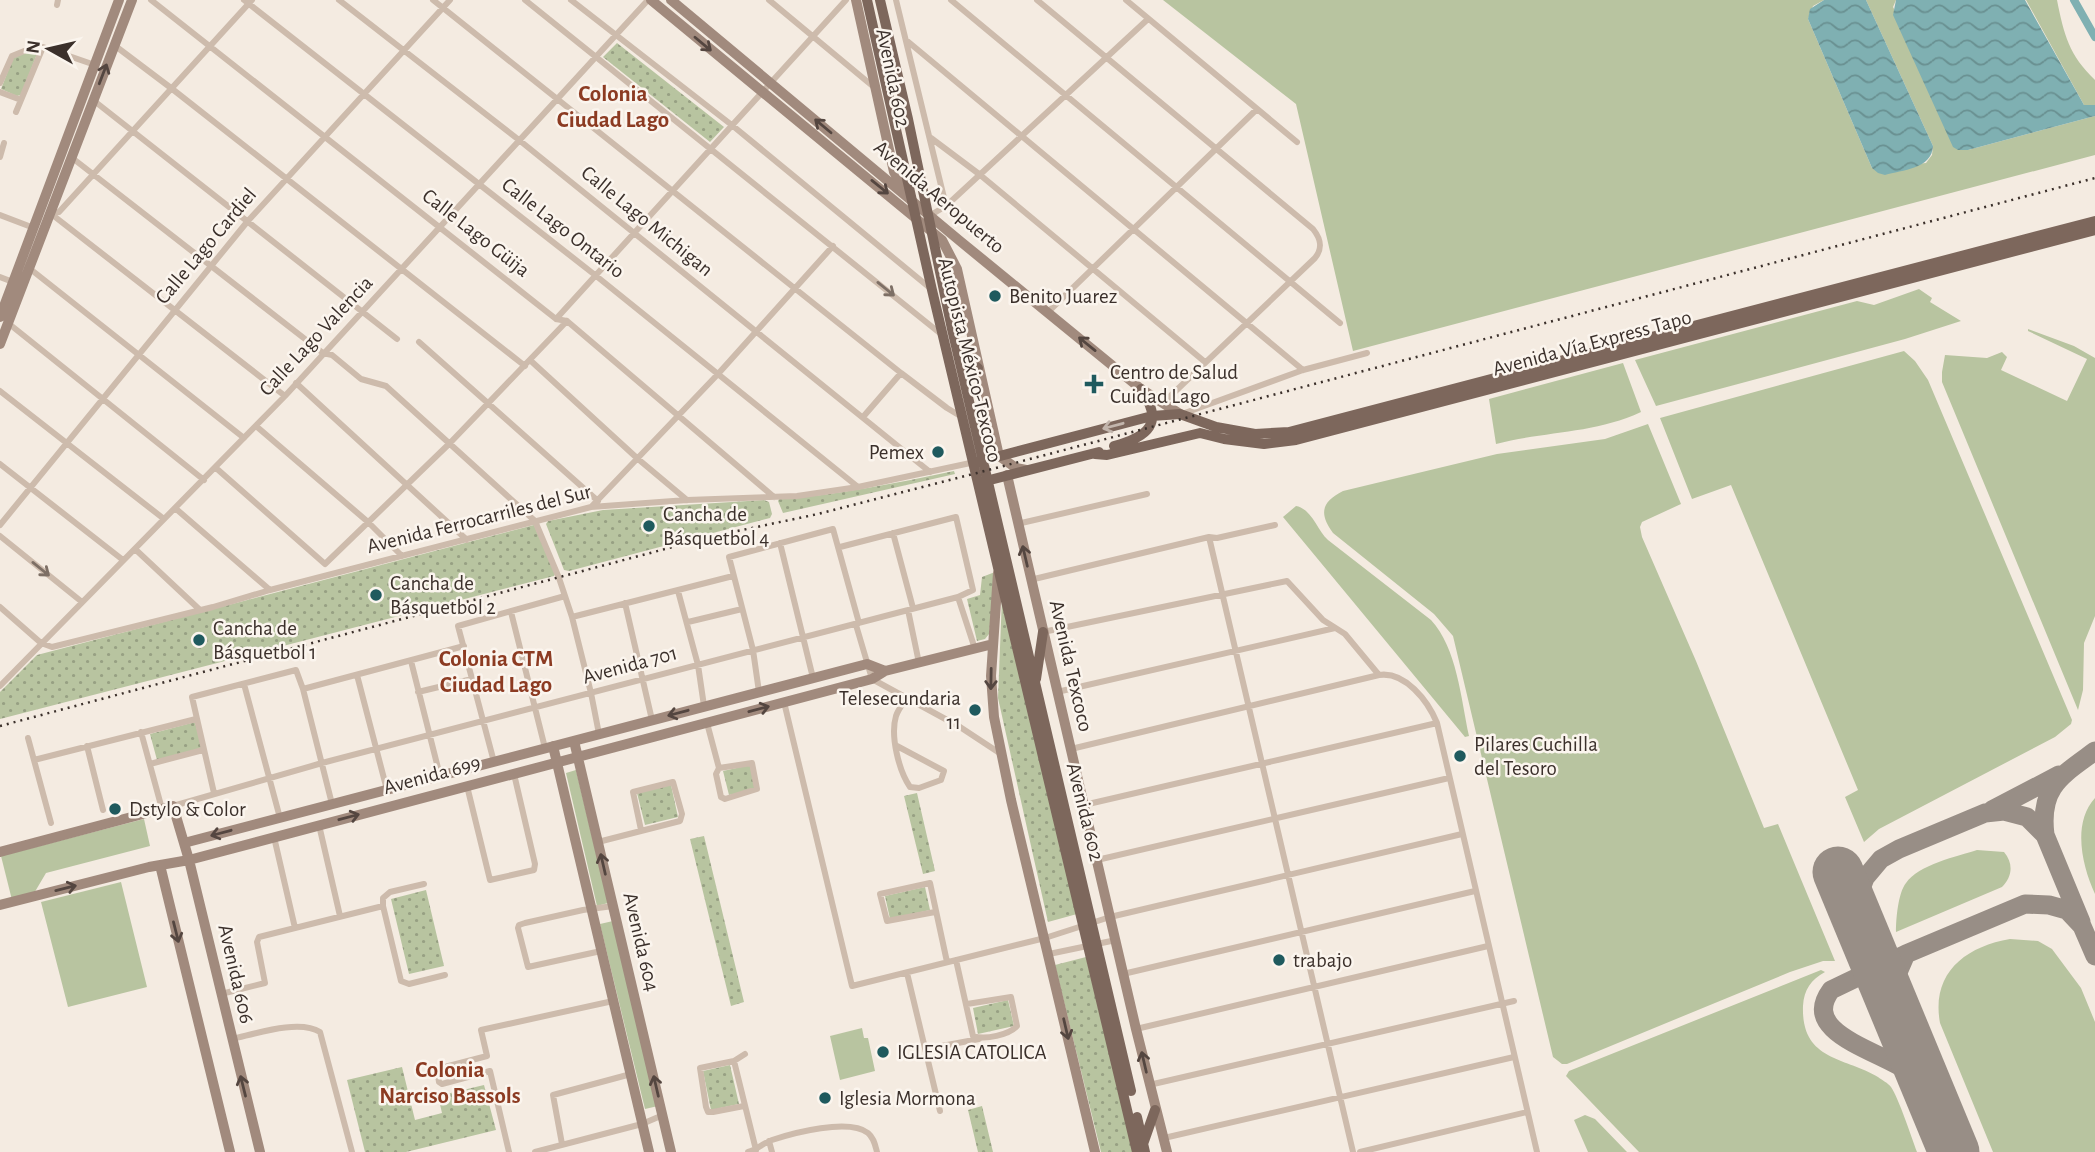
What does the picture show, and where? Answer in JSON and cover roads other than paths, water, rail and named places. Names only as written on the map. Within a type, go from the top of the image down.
[{"type":"main road","name":"Autopista México-Texcoco","points":[[867,0],[932,290],[963,417],[979,461]]},
{"type":"main road","name":"Autopista México-Texcoco","points":[[880,0],[929,216],[984,481]]},
{"type":"main road","name":"Avenida Vía Express Tapo","points":[[1183,416],[1244,433],[1265,435],[1289,432],[2095,220]]},
{"type":"main road","name":"Avenida Vía Express Tapo","points":[[1095,454],[1107,455],[1195,433],[1264,444],[1296,440],[2095,230]]},
{"type":"main road","points":[[958,354],[978,368]]},
{"type":"main road","points":[[984,481],[1095,454],[1141,438],[1152,416],[1150,402],[1141,389]]},
{"type":"main road","points":[[979,461],[1152,416],[1183,416]]},
{"type":"main road","name":"Avenida 602","points":[[984,481],[999,562],[1142,1149]]},
{"type":"main road","name":"Avenida 602","points":[[984,481],[1035,685],[1088,925]]},
{"type":"main road","points":[[1035,685],[1043,632]]},
{"type":"main road","points":[[1142,1149],[1155,1111]]},
{"type":"street","points":[[4,320],[29,268],[71,157],[75,132],[94,65],[120,0]]},
{"type":"street","points":[[0,344],[13,282],[75,132],[93,100],[132,0]]},
{"type":"street","name":"Calle Lago Güija","points":[[151,0],[556,319],[567,321]]},
{"type":"street","name":"Calle Lago Michigan","points":[[339,0],[519,140],[930,472]]},
{"type":"street","points":[[433,0],[901,373],[963,417]]},
{"type":"street","name":"Calle Lago Cardiel","points":[[0,525],[247,222],[450,0]]},
{"type":"street","points":[[525,0],[944,336]]},
{"type":"street","points":[[572,0],[733,126],[932,290]]},
{"type":"street","name":"Calle Lago Valencia","points":[[0,685],[285,396],[649,0]]},
{"type":"street","name":"Avenida Aeropuerto","points":[[649,0],[931,229],[942,240],[952,257]]},
{"type":"street","name":"Avenida Aeropuerto","points":[[671,0],[1141,389],[1183,416]]},
{"type":"street","points":[[769,0],[876,89]]},
{"type":"street","points":[[556,319],[846,0]]},
{"type":"street","name":"Avenida 602","points":[[856,0],[894,172],[913,201]]},
{"type":"street","points":[[896,0],[946,206]]},
{"type":"street","points":[[951,0],[1175,189],[1340,323]]},
{"type":"street","points":[[1037,0],[1313,229],[1320,246],[1315,258],[1162,404]]},
{"type":"street","points":[[1126,0],[1297,142]]},
{"type":"street","points":[[50,213],[59,212],[248,1]]},
{"type":"street","name":"Calle Lago Ontario","points":[[248,1],[595,275],[858,488]]},
{"type":"street","points":[[929,216],[946,206],[1148,19]]},
{"type":"street","points":[[905,40],[1303,370]]},
{"type":"street","points":[[114,45],[401,269],[528,363],[687,500]]},
{"type":"street","points":[[0,83],[13,55],[34,47],[43,47],[94,65]]},
{"type":"street","points":[[16,113],[43,47]]},
{"type":"street","points":[[0,92],[21,100]]},
{"type":"street","points":[[93,100],[397,339]]},
{"type":"street","points":[[1048,312],[1257,109]]},
{"type":"street","points":[[931,138],[979,174],[1205,362]]},
{"type":"street","points":[[1,154],[5,143]]},
{"type":"street","points":[[71,157],[323,352],[332,355],[361,379],[386,386],[535,521],[572,617],[599,734]]},
{"type":"street","points":[[50,213],[285,396]]},
{"type":"street","points":[[0,215],[34,228]]},
{"type":"street","points":[[952,257],[957,259],[962,256],[960,241]]},
{"type":"street","points":[[591,507],[718,374],[833,246]]},
{"type":"street","points":[[952,257],[959,276],[999,456],[1016,468],[1026,470]]},
{"type":"street","points":[[29,268],[244,438]]},
{"type":"street","points":[[0,277],[13,282]]},
{"type":"street","points":[[4,320],[204,480]]},
{"type":"street","points":[[325,564],[450,443],[567,321],[774,497]]},
{"type":"street","points":[[419,342],[490,402],[598,501]]},
{"type":"street","points":[[1183,416],[1303,370],[1367,353]]},
{"type":"street","points":[[863,417],[901,373]]},
{"type":"street","points":[[296,383],[467,540]]},
{"type":"street","points":[[0,391],[164,519]]},
{"type":"street","points":[[256,426],[368,522],[402,556]]},
{"type":"street","name":"Avenida Ferrocarriles del Sur","points":[[41,643],[52,647],[591,507],[774,497],[858,488],[979,461]]},
{"type":"street","points":[[0,464],[123,560]]},
{"type":"street","points":[[216,468],[325,564],[328,576]]},
{"type":"street","name":"Avenida Texcoco","points":[[1007,475],[1155,1111],[1167,1152]]},
{"type":"street","points":[[1017,524],[1147,494]]},
{"type":"street","points":[[176,508],[270,590]]},
{"type":"street","name":"Avenida 701","points":[[167,807],[322,763],[858,624],[958,597],[973,590],[974,584],[956,517],[893,533]]},
{"type":"street","points":[[1030,580],[1275,524]]},
{"type":"street","points":[[759,692],[752,650],[729,556],[833,529],[872,679],[960,727],[1001,754]]},
{"type":"street","points":[[839,547],[893,533],[911,609],[919,663]]},
{"type":"street","points":[[0,536],[82,602]]},
{"type":"street","points":[[1209,537],[1353,1152]]},
{"type":"street","points":[[780,543],[813,678]]},
{"type":"street","points":[[135,549],[200,610]]},
{"type":"street","name":"Avenida 602","points":[[999,562],[992,644],[991,696],[1001,754],[1095,1152]]},
{"type":"street","points":[[572,617],[733,576]]},
{"type":"street","points":[[1043,632],[1287,581],[1323,620],[1345,634],[1379,675]]},
{"type":"street","points":[[678,591],[688,622],[705,706]]},
{"type":"street","points":[[494,762],[458,626],[565,596]]},
{"type":"street","points":[[958,597],[975,649]]},
{"type":"street","points":[[625,603],[652,720]]},
{"type":"street","points":[[0,607],[41,643]]},
{"type":"street","points":[[688,622],[741,609]]},
{"type":"street","name":"Avenida 604","points":[[511,612],[536,707],[549,747],[557,762],[649,1152]]},
{"type":"street","points":[[1057,692],[1335,627]]},
{"type":"street","name":"Avenida 699","points":[[0,905],[189,860],[872,679],[885,671],[992,644]]},
{"type":"street","points":[[303,689],[464,646]]},
{"type":"street","points":[[411,661],[440,776]]},
{"type":"street","points":[[867,663],[885,671]]},
{"type":"street","name":"Avenida 699","points":[[184,843],[867,663]]},
{"type":"street","points":[[214,793],[192,698],[296,670],[332,804]]},
{"type":"street","points":[[1071,749],[1387,673],[1403,679],[1426,704],[1437,723],[1537,1152]]},
{"type":"street","points":[[357,675],[387,790]]},
{"type":"street","points":[[418,692],[472,680]]},
{"type":"street","points":[[244,684],[280,818]]},
{"type":"street","points":[[897,747],[944,771],[941,780],[919,788],[910,787],[906,781],[897,747],[896,717],[907,697]]},
{"type":"street","points":[[784,702],[852,986],[1045,938],[1110,917],[1461,834]]},
{"type":"street","points":[[34,760],[196,719]]},
{"type":"street","points":[[707,723],[719,768],[716,774],[722,798],[757,789],[752,762],[719,768]]},
{"type":"street","points":[[1084,805],[1437,723]]},
{"type":"street","points":[[0,852],[167,807],[141,732]]},
{"type":"street","points":[[28,738],[51,823]]},
{"type":"street","name":"Avenida 604","points":[[574,741],[671,1152]]},
{"type":"street","points":[[87,746],[103,810]]},
{"type":"street","points":[[150,764],[204,750]]},
{"type":"street","points":[[467,786],[490,880],[532,870],[535,869],[535,864],[514,774]]},
{"type":"street","points":[[1097,860],[1449,778]]},
{"type":"street","points":[[598,842],[678,822],[681,819],[680,805],[673,782],[633,792],[641,830]]},
{"type":"street","name":"Avenida 606","points":[[167,807],[189,860],[260,1152]]},
{"type":"street","points":[[319,825],[340,916]]},
{"type":"street","points":[[274,837],[295,928]]},
{"type":"street","points":[[160,865],[230,1152]]},
{"type":"street","points":[[935,912],[890,921],[886,919],[880,897],[882,891],[930,883],[947,962]]},
{"type":"street","points":[[424,884],[390,892],[383,898],[383,906],[401,981],[409,984],[445,975]]},
{"type":"street","points":[[1124,974],[1475,891]]},
{"type":"street","points":[[221,994],[264,984],[257,938],[383,906]]},
{"type":"street","points":[[601,951],[528,967],[518,931],[519,925],[613,906]]},
{"type":"street","points":[[1049,954],[1116,940]]},
{"type":"street","points":[[1136,1029],[1488,946]]},
{"type":"street","points":[[956,960],[976,1037]]},
{"type":"street","points":[[907,973],[940,1111]]},
{"type":"street","points":[[926,1049],[1014,1029],[1018,1022],[1013,999],[1008,996],[967,1004]]},
{"type":"street","points":[[509,1152],[491,1071],[442,1084],[437,1069],[487,1056],[481,1030],[613,1001]]},
{"type":"street","points":[[1149,1085],[1514,1001]]},
{"type":"street","points":[[232,1039],[303,1026],[320,1032],[352,1152]]},
{"type":"street","points":[[744,1054],[734,1061],[700,1068],[708,1112],[744,1106]]},
{"type":"street","points":[[1164,1138],[1514,1057]]},
{"type":"street","points":[[734,1061],[752,1151],[769,1141],[829,1128],[853,1128],[869,1134],[877,1152]]},
{"type":"street","points":[[562,1144],[553,1095],[631,1074]]},
{"type":"street","points":[[1360,1152],[1527,1112]]},
{"type":"street","points":[[535,1152],[642,1124],[663,1115]]},
{"type":"street","points":[[769,1141],[772,1152]]},
{"type":"water","points":[[1824,0],[1866,0],[1933,146],[1931,154],[1922,164],[1885,175],[1872,168],[1808,19],[1810,9]]},
{"type":"water","points":[[1896,0],[2025,0],[2084,105],[2095,105],[2095,116],[1968,150],[1958,150],[1953,147],[1893,15]]},
{"type":"waterway","points":[[2074,0],[2095,37]]},
{"type":"railway","points":[[0,726],[714,536],[818,514],[977,473],[2095,178]]},
{"type":"place","name":"Benito Juarez","points":[[995,296]]},
{"type":"place","name":"Centro de Salud Cuidad Lago","points":[[1094,384]]},
{"type":"place","name":"Pemex","points":[[938,452]]},
{"type":"place","name":"Cancha de Básquetbol 4","points":[[649,526]]},
{"type":"place","name":"Cancha de Básquetbol 2","points":[[376,595]]},
{"type":"place","name":"Cancha de Básquetbol 1","points":[[199,640]]},
{"type":"place","name":"Telesecundaria 11","points":[[975,710]]},
{"type":"place","name":"Pilares Cuchilla del Tesoro","points":[[1460,756]]},
{"type":"place","name":"Dstylo & Color","points":[[115,809]]},
{"type":"place","name":"trabajo","points":[[1279,960]]},
{"type":"place","name":"IGLESIA CATOLICA","points":[[883,1052]]},
{"type":"place","name":"Iglesia Mormona","points":[[825,1098]]},
{"type":"district","name":"Colonia Ciudad Lago","points":[[613,107]]},
{"type":"district","name":"Colonia CTM Ciudad Lago","points":[[496,672]]},
{"type":"district","name":"Colonia Narciso Bassols","points":[[450,1083]]}]
